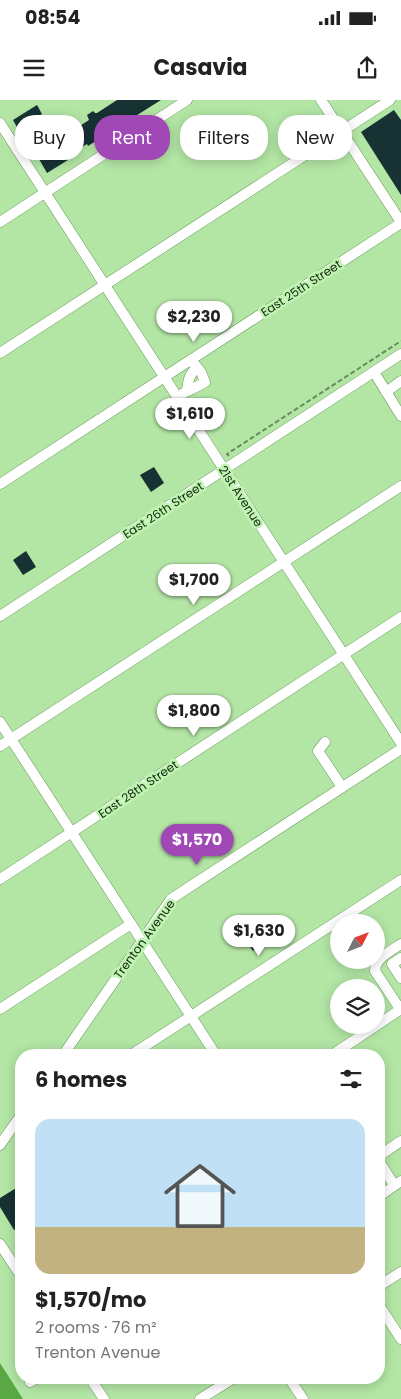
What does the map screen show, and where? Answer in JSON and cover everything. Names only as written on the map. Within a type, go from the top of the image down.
[{"type":"street","points":[[0,222],[187,100]]},
{"type":"street","points":[[321,100],[331,115]]},
{"type":"street","points":[[352,125],[390,100]]},
{"type":"street","name":"21st Avenue","points":[[0,123],[401,743]]},
{"type":"street","points":[[352,147],[401,223]]},
{"type":"street","points":[[0,353],[297,160]]},
{"type":"street","name":"East 25th Street","points":[[0,484],[164,377],[194,364],[401,223]]},
{"type":"street","name":"East 26th Street","points":[[0,616],[401,354]]},
{"type":"street","points":[[177,397],[187,391],[194,383],[198,374],[194,364]]},
{"type":"street","points":[[374,372],[401,416]]},
{"type":"street","points":[[386,392],[401,381]]},
{"type":"street","points":[[0,746],[401,486]]},
{"type":"street","name":"East 28th Street","points":[[0,879],[401,617]]},
{"type":"street","points":[[0,722],[212,1049]]},
{"type":"street","points":[[325,742],[318,751],[342,787]]},
{"type":"street","name":"Trenton Avenue","points":[[67,1049],[171,899],[401,749]]},
{"type":"street","points":[[140,1049],[401,880]]},
{"type":"street","points":[[0,1009],[131,924]]},
{"type":"street","points":[[341,1049],[401,1009],[375,972],[375,966],[378,960],[401,944]]},
{"type":"street","points":[[401,958],[392,964],[401,978]]},
{"type":"street","points":[[0,1145],[15,1124]]},
{"type":"street","points":[[8,1135],[15,1130]]},
{"type":"street","points":[[385,1152],[401,1141]]},
{"type":"street","points":[[385,1168],[398,1183],[385,1192]]},
{"type":"street","points":[[0,1244],[15,1258]]},
{"type":"street","points":[[385,1282],[401,1272]]},
{"type":"street","points":[[385,1314],[401,1339]]},
{"type":"street","points":[[94,1384],[104,1399]]},
{"type":"street","points":[[200,1399],[224,1384]]},
{"type":"street","points":[[293,1384],[303,1399]]},
{"type":"path","points":[[234,463],[227,454],[401,341]]},
{"type":"green space","points":[[0,1363],[23,1399],[0,1399]]},
{"type":"building","points":[[117,100],[161,100],[137,115],[94,115],[94,142],[88,146],[87,144],[84,146],[84,123],[89,120],[87,115],[93,111],[97,113]]},
{"type":"building","points":[[37,105],[42,114],[40,115],[21,115]]},
{"type":"building","points":[[394,110],[401,120],[401,195],[361,132]]},
{"type":"building","points":[[40,160],[68,160],[47,173]]},
{"type":"building","points":[[154,467],[164,483],[151,492],[140,475]]},
{"type":"building","points":[[26,551],[36,567],[23,575],[13,560]]},
{"type":"building","points":[[262,925],[272,939],[253,951],[244,937]]},
{"type":"building","points":[[15,1189],[14,1230],[0,1207],[0,1198]]}]
